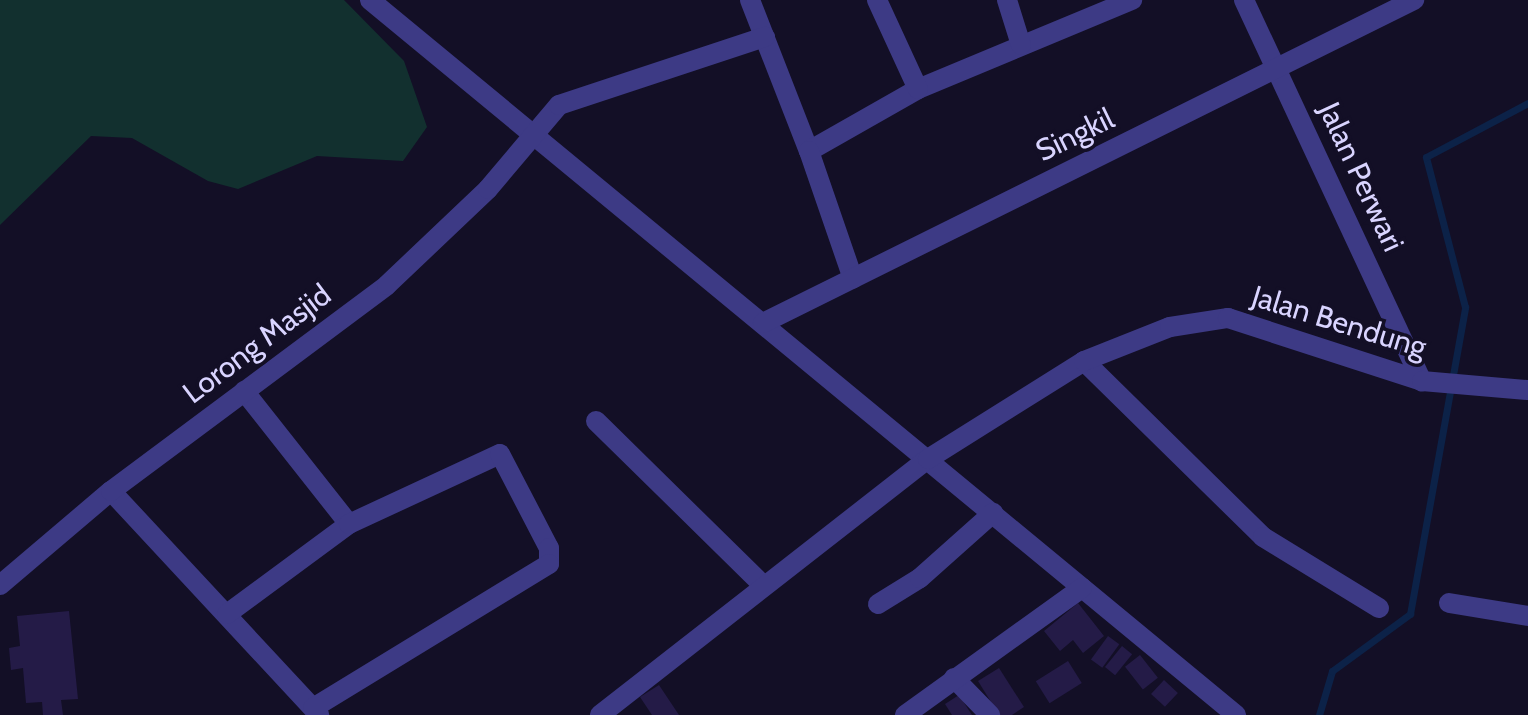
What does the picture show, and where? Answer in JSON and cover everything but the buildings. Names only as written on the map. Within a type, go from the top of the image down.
[{"type":"street","points":[[370,0],[1236,715]]},
{"type":"street","points":[[750,0],[809,151],[853,279]]},
{"type":"street","points":[[877,0],[918,89]]},
{"type":"street","points":[[1007,0],[1021,45]]},
{"type":"street","points":[[809,151],[918,89],[1132,0]]},
{"type":"street","name":"Jalan Perwari","points":[[1244,0],[1425,381]]},
{"type":"street","name":"Singkil","points":[[763,323],[1414,0]]},
{"type":"street","name":"Lorong Masjid","points":[[0,585],[111,491],[387,285],[488,189],[531,131],[572,98],[765,37]]},
{"type":"street","name":"Jalan Bendung","points":[[600,715],[928,459],[1084,361],[1170,327],[1228,318],[1425,381],[1528,390]]},
{"type":"street","points":[[1084,361],[1263,537],[1379,608]]},
{"type":"street","points":[[244,391],[349,524]]},
{"type":"street","points":[[596,421],[763,585]]},
{"type":"street","points":[[111,491],[316,711],[551,559],[495,452],[349,524],[227,614]]},
{"type":"street","points":[[878,604],[920,578],[993,513]]},
{"type":"street","points":[[905,715],[1082,588]]},
{"type":"street","points":[[1449,603],[1528,616]]},
{"type":"street","points":[[954,678],[990,715]]},
{"type":"green space","points":[[0,0],[344,0],[404,61],[427,127],[403,161],[317,156],[238,189],[208,181],[132,138],[91,136],[0,225]]},
{"type":"waterway","points":[[1319,715],[1332,671],[1410,614],[1465,307],[1426,157],[1528,103]]}]
